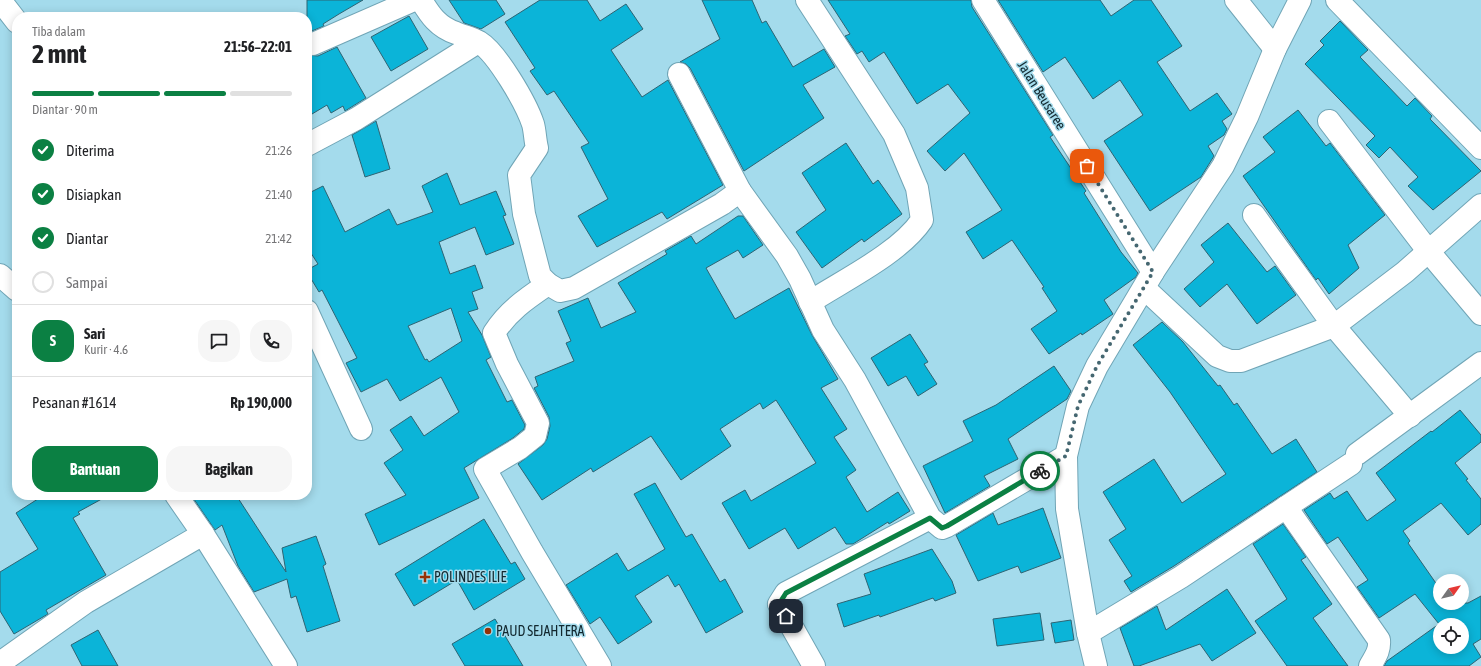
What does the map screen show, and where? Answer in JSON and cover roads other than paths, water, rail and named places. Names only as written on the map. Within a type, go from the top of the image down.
[{"type":"street","points":[[0,0],[12,16]]},
{"type":"street","points":[[313,44],[414,0]]},
{"type":"street","points":[[421,0],[432,18],[440,25],[452,32],[478,42],[490,51],[521,99],[533,124],[537,148],[520,175],[524,214],[540,276],[548,284],[560,291],[574,288],[722,204],[740,191]]},
{"type":"street","points":[[807,0],[894,134],[917,188],[922,220],[914,232],[888,252],[810,302]]},
{"type":"street","name":"Jalan Beusaree","points":[[983,0],[1148,280],[1218,356],[1230,361],[1241,361],[1334,326],[1405,272],[1481,205]]},
{"type":"street","points":[[1236,0],[1275,49]]},
{"type":"street","points":[[1096,666],[1088,633],[1067,509],[1066,456],[1078,406],[1097,366],[1148,280],[1223,166],[1247,117],[1275,49],[1300,0]]},
{"type":"street","points":[[1337,0],[1481,148]]},
{"type":"street","points":[[312,142],[356,119],[478,42]]},
{"type":"street","points":[[679,74],[740,191],[787,256],[800,279],[823,330],[856,380],[930,518],[938,526],[942,528],[947,526],[1066,456]]},
{"type":"street","points":[[1329,121],[1428,252],[1481,314]]},
{"type":"street","points":[[1254,215],[1334,326],[1410,416]]},
{"type":"street","points":[[0,275],[12,286]]},
{"type":"street","points":[[548,284],[519,303],[503,319],[494,334],[507,364],[538,423],[535,436],[520,448],[485,469],[595,664]]},
{"type":"street","points":[[312,322],[361,429]]},
{"type":"street","points":[[1088,633],[1180,577],[1286,507],[1354,459],[1481,363]]},
{"type":"street","points":[[179,500],[203,534],[286,666]]},
{"type":"street","points":[[1286,507],[1379,640],[1380,647],[1378,654],[1370,666]]},
{"type":"street","points":[[814,666],[779,604],[786,593],[930,518]]},
{"type":"street","points":[[0,663],[86,602],[203,534]]},
{"type":"place","name":"POLINDES ILIE","points":[[425,577]]},
{"type":"place","name":"PAUD SEJAHTERA","points":[[488,631]]}]
